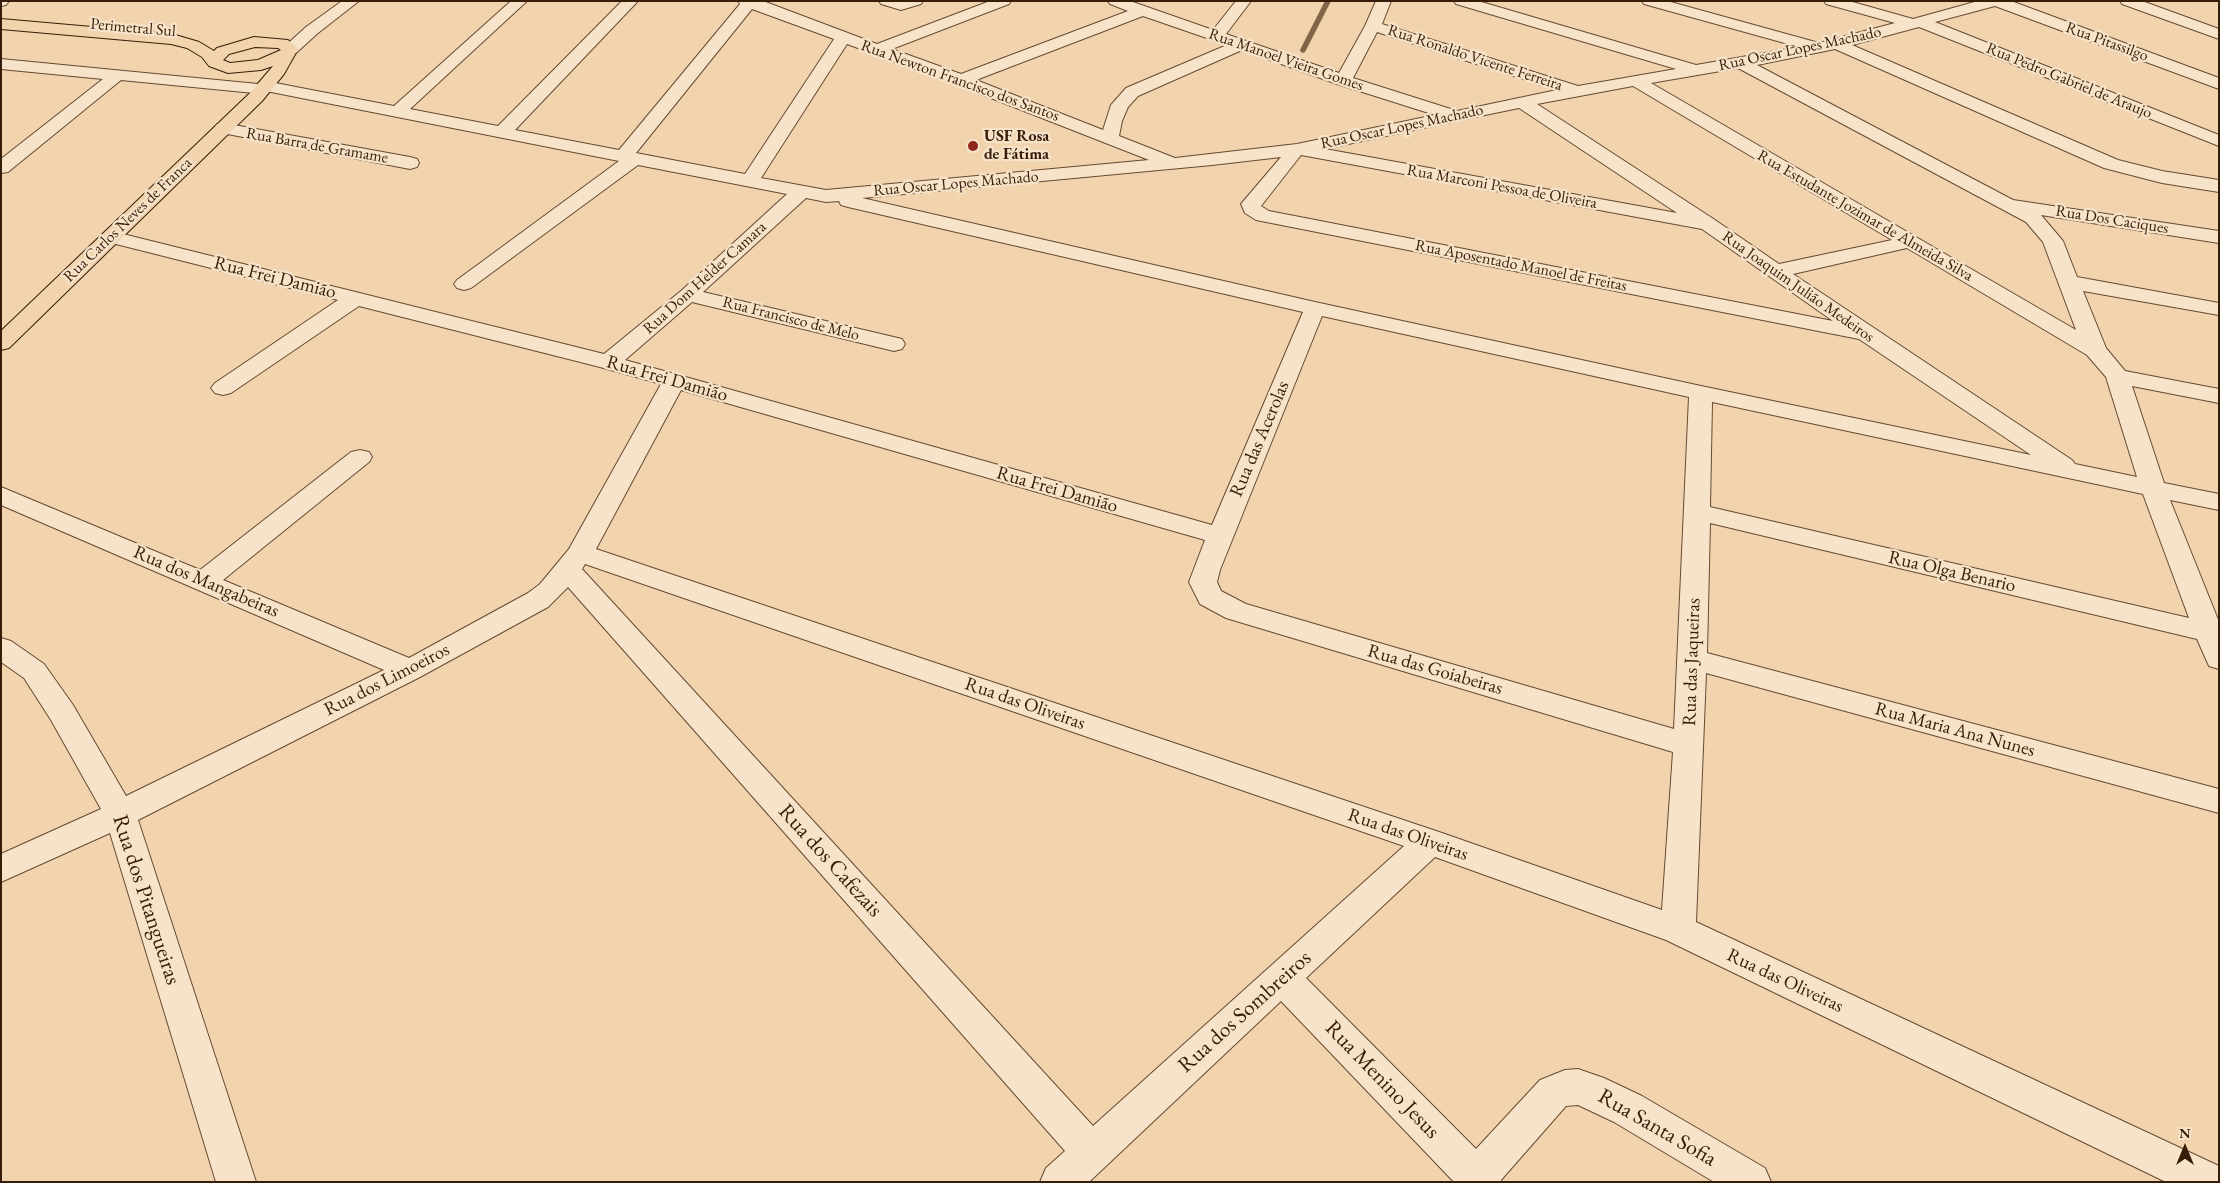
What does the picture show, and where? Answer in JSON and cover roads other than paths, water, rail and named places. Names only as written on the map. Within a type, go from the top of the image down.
[{"type":"main road","name":"Perimetral Sul","points":[[1,16],[203,34]]},
{"type":"main road","name":"Perimetral Sul","points":[[1,24],[172,39],[193,44],[217,63],[246,80],[258,91]]},
{"type":"main road","points":[[222,36],[269,41],[288,45],[288,52],[261,65],[238,68],[217,63],[223,51],[234,46],[269,41]]},
{"type":"main road","name":"Rua Carlos Neves de Franca","points":[[1,342],[223,128],[278,71],[288,52]]},
{"type":"street","points":[[288,52],[312,30],[352,1]]},
{"type":"street","points":[[396,113],[520,1]]},
{"type":"street","points":[[502,133],[631,1]]},
{"type":"street","points":[[886,1],[901,5],[916,1]]},
{"type":"street","points":[[876,50],[1004,1]]},
{"type":"street","name":"Rua Manoel Vieira Gomes","points":[[1115,1],[1342,80],[1457,116]]},
{"type":"street","points":[[1216,37],[1244,1]]},
{"type":"street","points":[[1342,80],[1373,26],[1384,1]]},
{"type":"street","points":[[1462,1],[1696,70]]},
{"type":"street","points":[[1649,1],[1820,48]]},
{"type":"street","name":"Rua Pedro Gabriel de Araujo","points":[[1831,1],[1915,22],[2219,141]]},
{"type":"street","name":"Rua Oscar Lopes Machado","points":[[2,64],[258,91],[396,113],[826,196],[1173,164],[1297,149],[1576,91],[1820,48],[1996,1]]},
{"type":"street","name":"Rua Pitassilgo","points":[[1996,1],[2219,84]]},
{"type":"street","points":[[2127,1],[2219,34]]},
{"type":"street","points":[[464,284],[628,158],[750,2]]},
{"type":"street","name":"Rua Newton Francisco dos Santos","points":[[750,2],[961,80],[1173,164]]},
{"type":"street","points":[[961,80],[1141,11]]},
{"type":"street","name":"Rua Ronaldo Vicente Ferreira","points":[[1373,26],[1576,91]]},
{"type":"street","points":[[269,41],[312,30]]},
{"type":"street","points":[[749,182],[844,38]]},
{"type":"street","points":[[1837,44],[2132,171],[2219,186]]},
{"type":"street","points":[[1110,138],[1113,121],[1120,106],[1132,92],[1240,45]]},
{"type":"street","points":[[1741,63],[2033,218],[2044,229],[2053,241],[2095,350],[2117,376],[2154,490],[2219,659]]},
{"type":"street","points":[[1,168],[118,75]]},
{"type":"street","name":"Rua Estudante Jozimar de Almeida Silva","points":[[1636,81],[2095,350]]},
{"type":"street","name":"Rua Joaquim Julião Medeiros","points":[[1522,102],[1708,224],[1866,334],[2074,472]]},
{"type":"street","name":"Rua Barra de Gramame","points":[[223,128],[410,163]]},
{"type":"street","name":"Rua Marconi Pessoa de Oliveira","points":[[1297,149],[1708,224]]},
{"type":"street","name":"Rua Aposentado Manoel de Freitas","points":[[1297,149],[1251,204],[1256,212],[1263,216],[1866,334]]},
{"type":"street","name":"Rua Dom Helder Camara","points":[[608,362],[688,295],[801,192]]},
{"type":"street","points":[[826,196],[1315,308],[1701,393],[2154,490],[2219,502]]},
{"type":"street","name":"Rua Dos Caciques","points":[[2006,204],[2219,236]]},
{"type":"street","name":"Rua Frei Damião","points":[[111,237],[608,362],[1220,536]]},
{"type":"street","points":[[1777,271],[1909,242]]},
{"type":"street","points":[[2068,282],[2219,309]]},
{"type":"street","name":"Rua Francisco de Melo","points":[[688,295],[894,344]]},
{"type":"street","points":[[223,388],[356,298]]},
{"type":"street","name":"Rua das Acerolas","points":[[1206,570],[1315,308]]},
{"type":"street","points":[[2117,376],[2219,396]]},
{"type":"street","name":"Rua dos Limoeiros","points":[[1,869],[120,814],[410,670],[538,600],[550,590],[574,561],[674,381]]},
{"type":"street","name":"Rua das Jaqueiras","points":[[1678,930],[1689,744],[1701,393]]},
{"type":"street","points":[[213,574],[360,457]]},
{"type":"street","name":"Rua dos Mangabeiras","points":[[1,495],[213,574],[410,670]]},
{"type":"street","name":"Rua Olga Benario","points":[[1696,512],[2208,632]]},
{"type":"street","name":"Rua das Oliveiras","points":[[574,561],[1430,842],[1678,930],[2209,1182]]},
{"type":"street","name":"Rua dos Cafezais","points":[[574,561],[1091,1152]]},
{"type":"street","name":"Rua das Goiabeiras","points":[[1206,570],[1203,582],[1210,597],[1236,611],[1689,744]]},
{"type":"street","name":"Rua dos Pitangueiras","points":[[1,648],[34,671],[62,713],[120,814],[236,1182]]},
{"type":"street","name":"Rua Maria Ana Nunes","points":[[1692,659],[2219,801]]},
{"type":"street","name":"Rua dos Sombreiros","points":[[1060,1182],[1430,842]]},
{"type":"street","name":"Rua Menino Jesus","points":[[1282,978],[1480,1180]]},
{"type":"street","name":"Rua Santa Sofia","points":[[1480,1180],[1553,1093],[1565,1088],[1578,1087],[1590,1090],[1628,1109],[1751,1182]]},
{"type":"waterway","points":[[1303,50],[1328,1]]},
{"type":"place","name":"USF Rosa de Fátima","points":[[973,146]]}]
